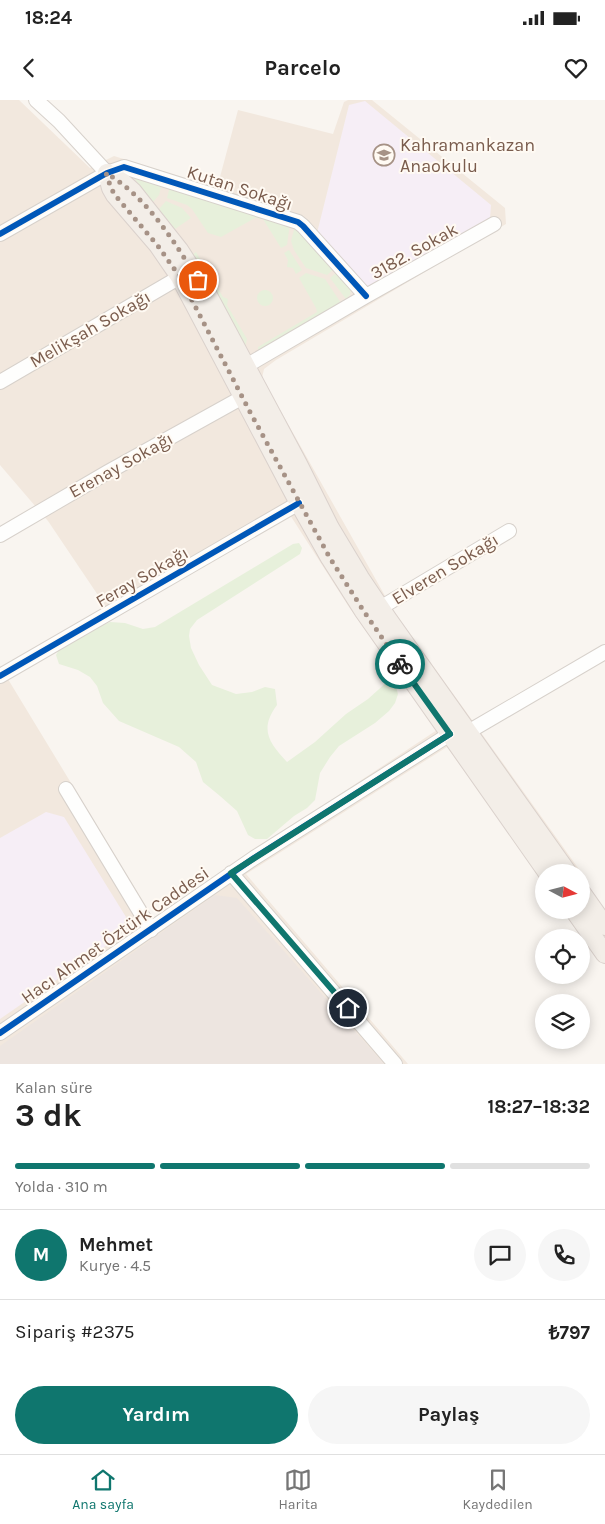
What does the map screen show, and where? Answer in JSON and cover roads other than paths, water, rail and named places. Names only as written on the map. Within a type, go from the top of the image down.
[{"type":"main road","points":[[106,173],[115,195],[158,246],[180,277],[330,558],[363,610],[542,864]]},
{"type":"main road","points":[[106,173],[122,182],[133,192],[179,250],[205,290],[330,528],[380,608],[561,864]]},
{"type":"main road","points":[[599,907],[605,926]]},
{"type":"main road","points":[[580,919],[605,954]]},
{"type":"street","points":[[36,100],[59,121],[106,173]]},
{"type":"street","name":"Kutan Sokağı","points":[[0,234],[106,173],[124,167],[298,222],[366,296]]},
{"type":"street","name":"3182. Sokak","points":[[246,366],[494,224]]},
{"type":"street","name":"Melikşah Sokağı","points":[[0,382],[180,277]]},
{"type":"street","name":"Erenay Sokağı","points":[[0,535],[243,397]]},
{"type":"street","name":"Feray Sokağı","points":[[0,676],[299,503]]},
{"type":"street","name":"Elveren Sokağı","points":[[380,608],[510,531]]},
{"type":"street","points":[[468,732],[605,652]]},
{"type":"street","name":"Hacı Ahmet Öztürk Caddesi","points":[[0,1033],[231,873],[450,734]]},
{"type":"street","points":[[66,789],[151,930]]},
{"type":"street","points":[[231,873],[395,1064]]},
{"type":"place","name":"Kahramankazan Anaokulu","points":[[384,155]]}]
